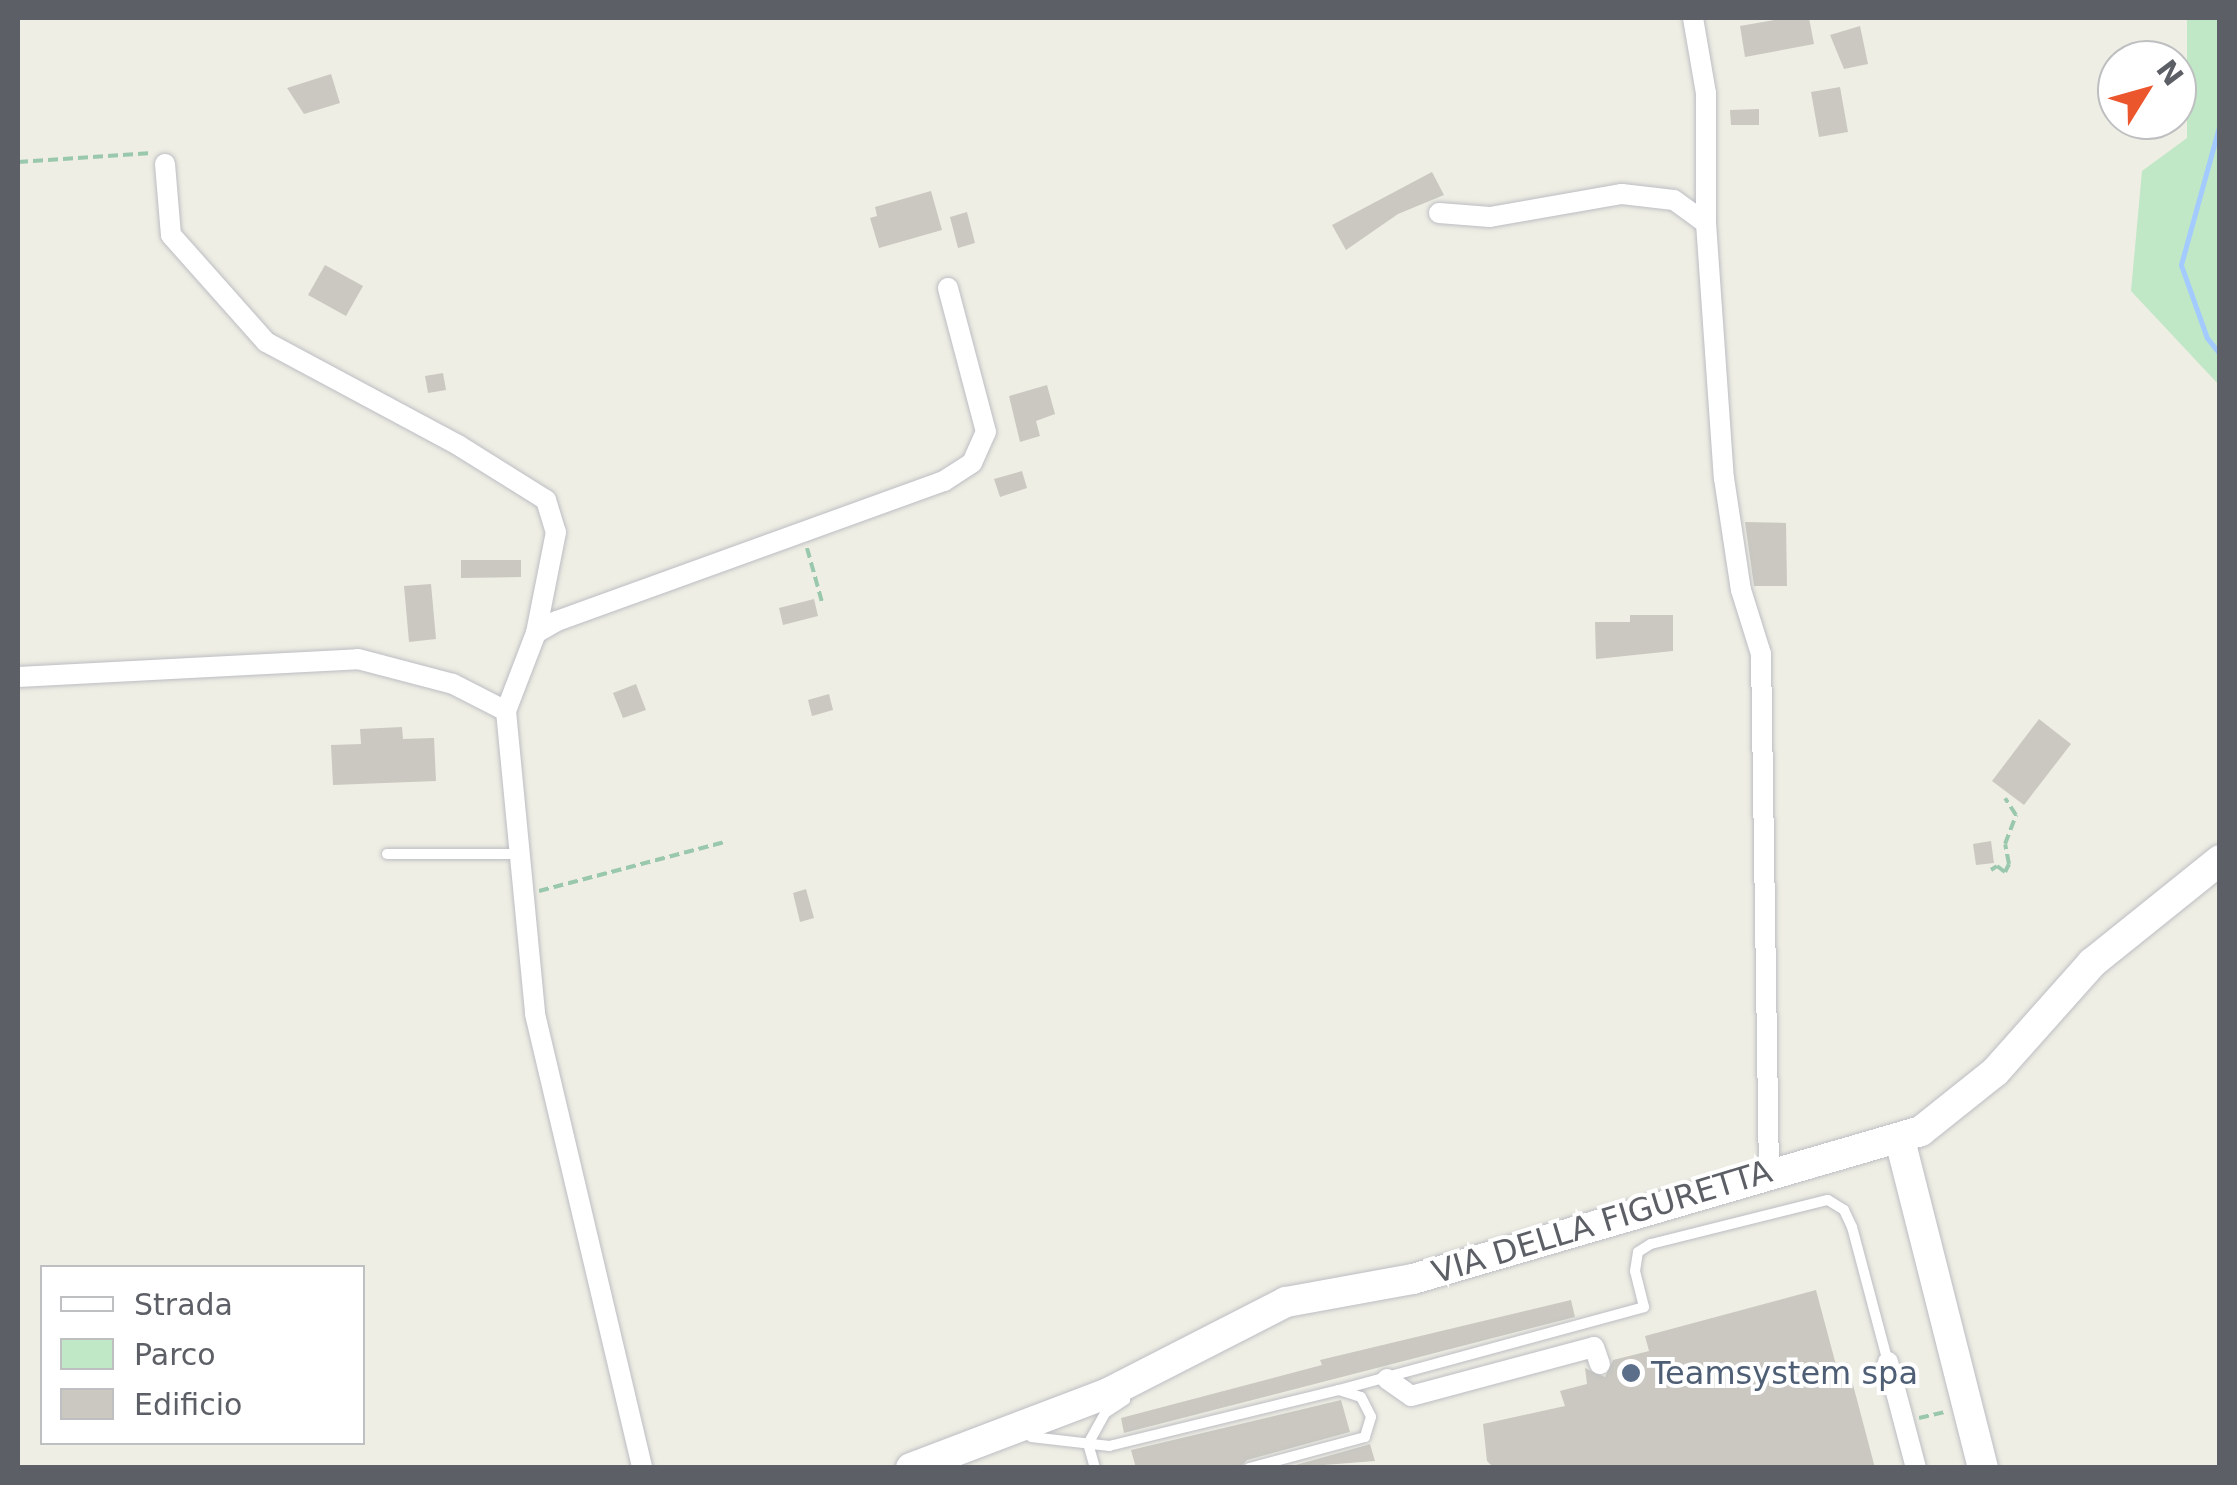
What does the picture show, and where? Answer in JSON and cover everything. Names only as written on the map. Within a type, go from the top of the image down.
[{"type":"street","points":[[1693,18],[1706,92],[1706,223],[1724,478],[1741,590],[1761,654],[1769,1172]]},
{"type":"street","points":[[165,164],[171,235],[266,342],[458,445],[546,500],[556,532],[536,634],[506,711],[520,896],[536,1014],[642,1468]]},
{"type":"street","points":[[1439,212],[1490,217],[1622,194],[1674,200],[1706,223]]},
{"type":"street","points":[[536,634],[801,530],[944,481],[972,462],[986,432],[948,288]]},
{"type":"street","points":[[18,677],[358,660],[454,684],[506,711]]},
{"type":"street","name":"VIA DELLA FIGURETTA","points":[[914,1467],[1108,1393],[1286,1302],[1413,1278],[1769,1172],[1900,1140],[1995,1072],[2092,963],[2220,860]]},
{"type":"street","points":[[1900,1140],[1984,1468]]},
{"type":"street","points":[[1386,1378],[1411,1396],[1594,1346],[1600,1364]]},
{"type":"street","points":[[1888,1362],[1916,1468]]},
{"type":"lane","points":[[387,854],[516,854]]},
{"type":"lane","points":[[984,1442],[1044,1434],[1088,1444],[1134,1442],[1644,1308],[1635,1271],[1638,1252],[1651,1244],[1828,1200],[1844,1210],[1852,1228],[1888,1362]]},
{"type":"lane","points":[[1095,1468],[1088,1444],[1104,1413],[1230,1331]]},
{"type":"lane","points":[[1249,1468],[1365,1437],[1371,1417],[1361,1396],[1339,1390]]},
{"type":"path","points":[[18,162],[155,153],[165,164]]},
{"type":"path","points":[[801,530],[822,602]]},
{"type":"path","points":[[1991,870],[1997,866],[2004,872],[2009,864],[2004,844],[2016,815],[2005,798]]},
{"type":"path","points":[[520,896],[724,842]]},
{"type":"path","points":[[1904,1422],[1968,1406]]},
{"type":"green space","points":[[2187,18],[2219,18],[2219,385],[2131,291],[2142,171],[2184,140],[2197,140],[2197,40],[2187,40]]},
{"type":"building","points":[[1809,18],[1814,44],[1745,57],[1740,26]]},
{"type":"building","points":[[1860,26],[1868,64],[1844,69],[1830,35]]},
{"type":"building","points":[[331,74],[340,103],[304,114],[287,88]]},
{"type":"building","points":[[1840,87],[1848,132],[1819,137],[1811,92]]},
{"type":"building","points":[[1759,109],[1759,125],[1731,125],[1730,110]]},
{"type":"building","points":[[1432,172],[1444,195],[1398,214],[1346,250],[1332,225]]},
{"type":"building","points":[[931,191],[942,230],[879,248],[870,218],[877,216],[875,207]]},
{"type":"building","points":[[967,212],[975,243],[958,248],[950,217]]},
{"type":"building","points":[[325,265],[363,286],[346,316],[308,295]]},
{"type":"building","points":[[443,373],[446,390],[428,393],[425,376]]},
{"type":"building","points":[[1047,385],[1055,414],[1036,421],[1040,436],[1020,442],[1009,396]]},
{"type":"building","points":[[1022,471],[1027,488],[1000,497],[994,479]]},
{"type":"building","points":[[1745,522],[1786,523],[1787,586],[1754,586]]},
{"type":"building","points":[[461,560],[521,560],[521,577],[461,578]]},
{"type":"building","points":[[431,584],[436,639],[409,642],[404,586]]},
{"type":"building","points":[[814,599],[818,616],[783,625],[779,608]]},
{"type":"building","points":[[1630,615],[1673,615],[1673,651],[1596,659],[1595,622],[1630,622]]},
{"type":"building","points":[[636,684],[646,710],[623,718],[613,693]]},
{"type":"building","points":[[829,694],[833,710],[812,716],[808,700]]},
{"type":"building","points":[[2039,719],[2071,744],[2024,805],[1992,781]]},
{"type":"building","points":[[402,727],[403,739],[434,738],[436,781],[333,785],[331,745],[361,744],[360,729]]},
{"type":"building","points":[[1991,841],[1994,863],[1976,865],[1973,844]]},
{"type":"building","points":[[806,889],[814,918],[800,922],[793,893]]},
{"type":"building","points":[[1816,1290],[1836,1365],[1847,1362],[1875,1468],[1494,1468],[1487,1461],[1483,1424],[1565,1406],[1560,1391],[1587,1384],[1585,1368],[1605,1377],[1613,1360],[1649,1351],[1645,1336]]},
{"type":"building","points":[[1571,1300],[1575,1317],[1124,1433],[1121,1418],[1322,1365],[1320,1360]]},
{"type":"building","points":[[1341,1400],[1350,1432],[1247,1460],[1240,1468],[1136,1468],[1131,1450]]},
{"type":"building","points":[[1370,1444],[1375,1461],[1285,1468],[1367,1445]]},
{"type":"waterway","points":[[2220,123],[2181,265],[2207,338],[2220,354]]},
{"type":"place","name":"Teamsystem spa","points":[[1631,1373]]}]
